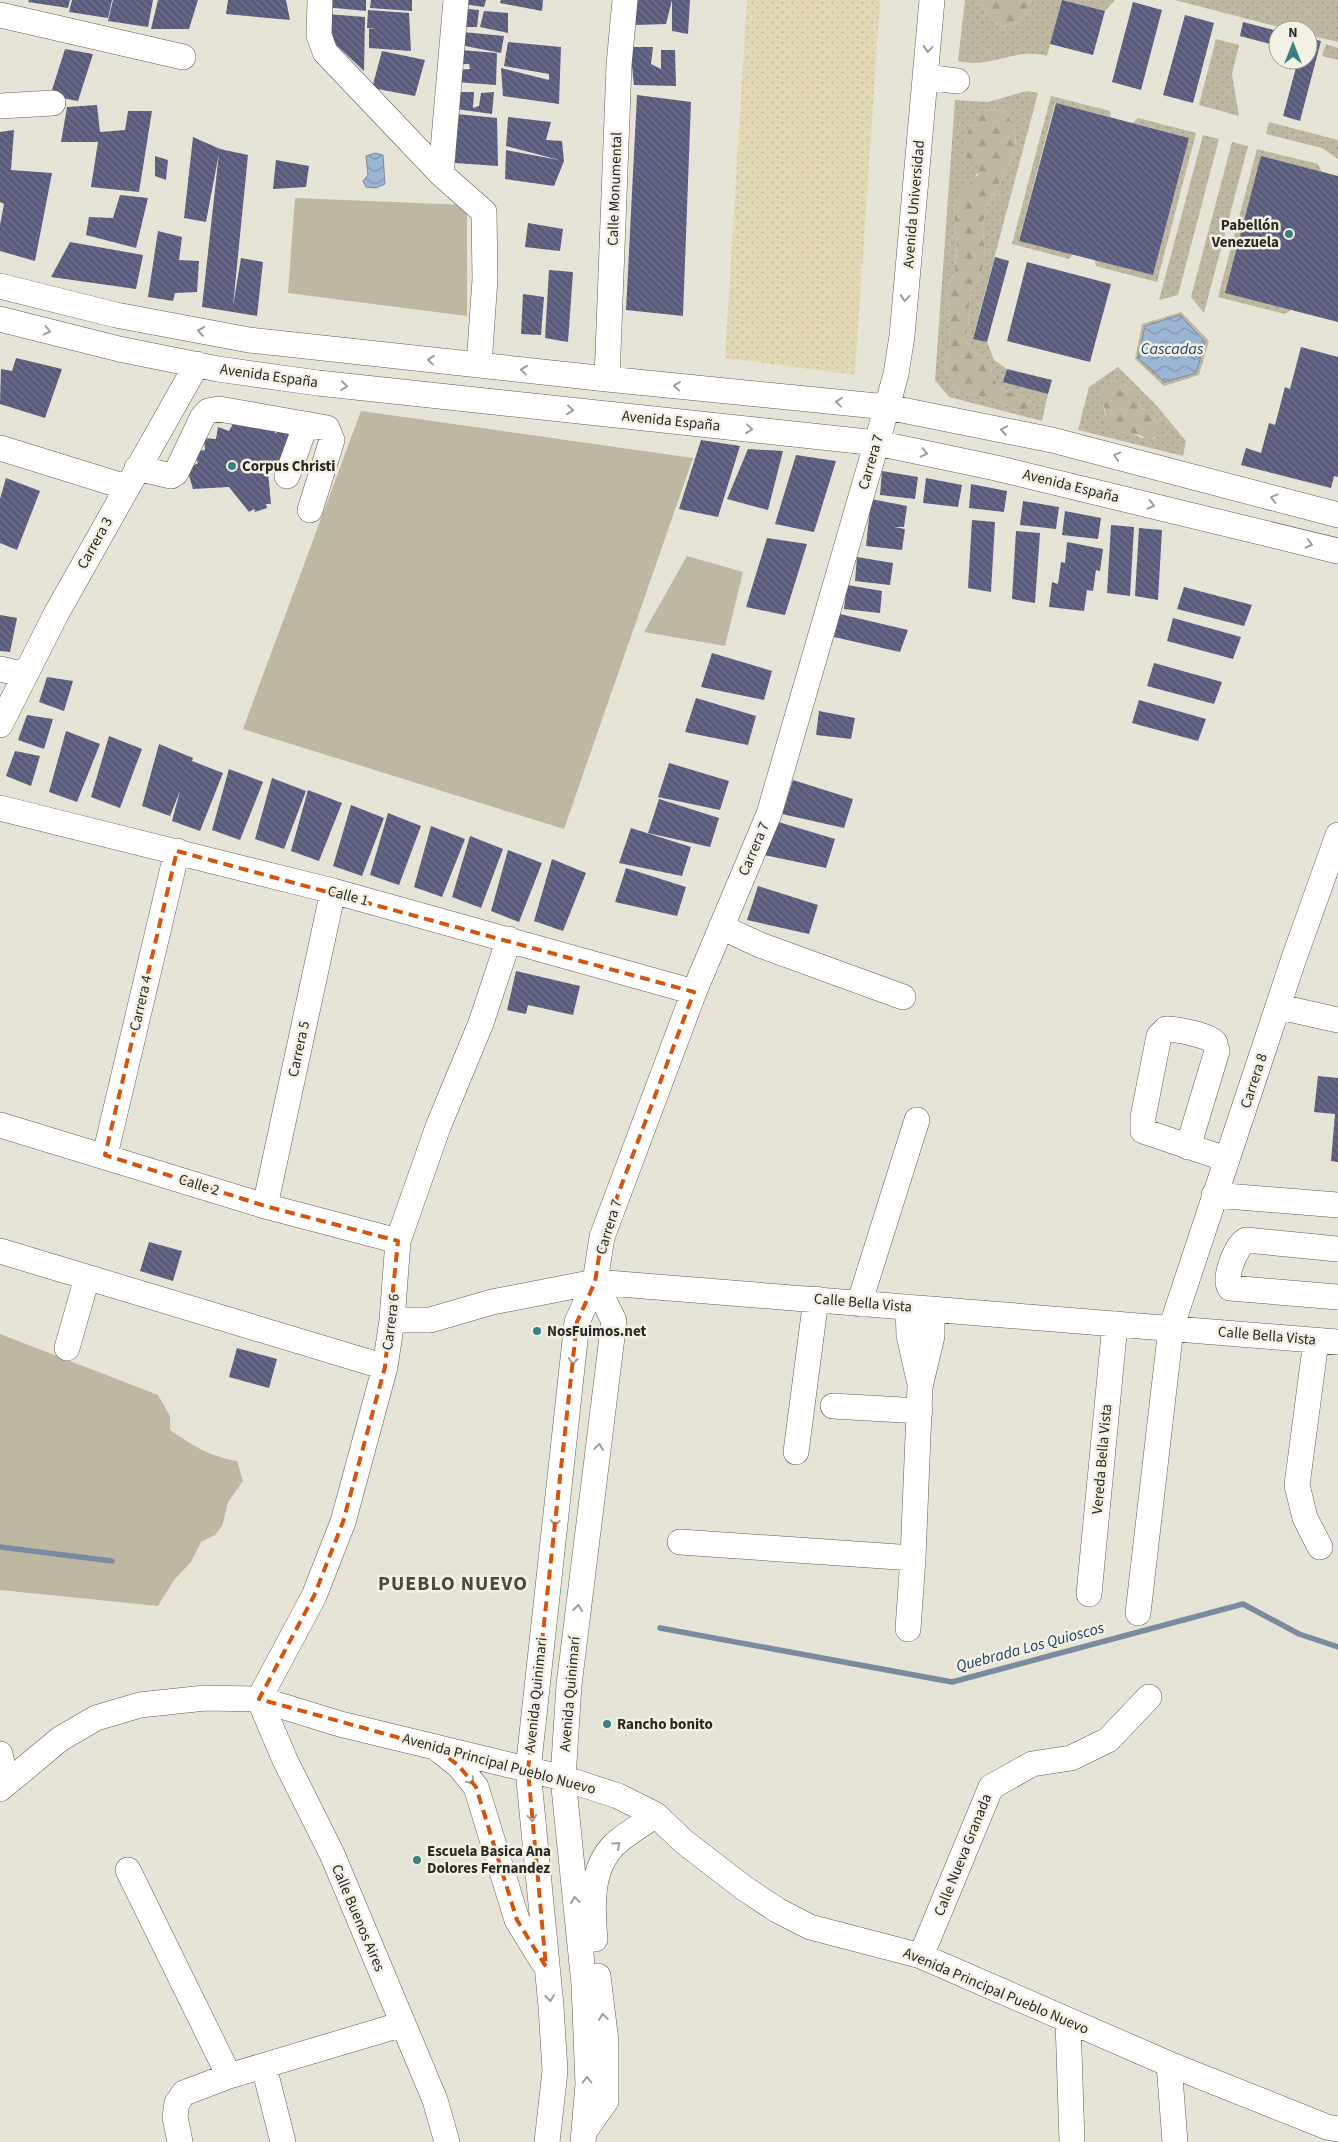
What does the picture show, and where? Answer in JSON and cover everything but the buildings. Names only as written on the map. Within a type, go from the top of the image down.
[{"type":"street","points":[[320,0],[319,35],[326,52],[441,174],[484,212],[484,280],[479,365]]},
{"type":"street","points":[[441,174],[456,0]]},
{"type":"street","name":"Calle Monumental","points":[[607,379],[620,65],[625,0]]},
{"type":"street","name":"Avenida Universidad","points":[[887,406],[896,374],[902,336],[932,0]]},
{"type":"street","points":[[0,16],[183,57]]},
{"type":"street","points":[[926,77],[957,81]]},
{"type":"street","points":[[0,106],[53,103]]},
{"type":"street","points":[[0,286],[116,315],[249,340],[607,379],[887,406],[1052,440],[1338,515]]},
{"type":"street","name":"Avenida España","points":[[0,319],[119,349],[197,364],[318,383],[877,443],[996,468],[1338,551]]},
{"type":"street","name":"Carrera 3","points":[[0,725],[56,614],[197,364]]},
{"type":"street","name":"Carrera 7","points":[[595,1282],[602,1237],[694,992],[769,814],[887,406]]},
{"type":"street","points":[[0,448],[132,477],[165,476],[176,473],[202,418],[208,411],[219,409],[327,428],[332,440],[310,510]]},
{"type":"street","points":[[287,476],[306,424]]},
{"type":"street","points":[[0,670],[25,674]]},
{"type":"street","name":"Calle 1","points":[[0,808],[333,892],[509,939],[694,992]]},
{"type":"street","name":"Carrera 8","points":[[1138,1613],[1170,1328],[1226,1159],[1280,1007],[1284,959],[1338,835]]},
{"type":"street","name":"Carrera 4","points":[[104,1155],[176,851]]},
{"type":"street","name":"Carrera 5","points":[[264,1206],[333,892]]},
{"type":"street","points":[[721,928],[760,945],[903,997]]},
{"type":"street","name":"Carrera 6","points":[[259,1699],[314,1596],[339,1531],[385,1367],[392,1320],[398,1241],[438,1127],[481,1022],[509,939]]},
{"type":"street","points":[[1280,1007],[1338,1020]]},
{"type":"street","points":[[1188,1147],[1216,1051],[1215,1044],[1210,1038],[1166,1029],[1159,1036],[1142,1117],[1143,1131],[1188,1147],[1226,1159]]},
{"type":"street","points":[[859,1304],[917,1120]]},
{"type":"street","name":"Calle 2","points":[[0,1125],[104,1155],[264,1206],[398,1241]]},
{"type":"street","points":[[1214,1195],[1338,1205]]},
{"type":"street","points":[[1338,1249],[1246,1240],[1240,1244],[1234,1254],[1227,1280],[1230,1288],[1338,1297]]},
{"type":"street","points":[[0,1251],[385,1367]]},
{"type":"street","points":[[67,1348],[87,1278]]},
{"type":"street","name":"Calle Bella Vista","points":[[392,1320],[430,1320],[492,1302],[595,1282],[1327,1342]]},
{"type":"street","name":"Avenida Quinimari","points":[[547,2142],[555,2070],[528,1770],[577,1322],[595,1282]]},
{"type":"street","name":"Avenida Quinimarí","points":[[584,2135],[588,2084],[584,1984],[563,1778],[569,1685],[614,1321],[595,1282]]},
{"type":"street","points":[[796,1452],[816,1299]]},
{"type":"street","points":[[908,1629],[920,1399],[932,1336],[920,1308]]},
{"type":"street","name":"Vereda Bella Vista","points":[[1089,1594],[1115,1324]]},
{"type":"street","points":[[1320,1547],[1305,1518],[1297,1485],[1327,1342]]},
{"type":"street","points":[[833,1406],[920,1399]]},
{"type":"street","points":[[680,1542],[913,1558]]},
{"type":"street","name":"Calle Nueva Granada","points":[[921,1956],[991,1786],[1032,1764],[1072,1758],[1108,1740],[1149,1697]]},
{"type":"street","name":"Avenida Principal Pueblo Nuevo","points":[[3,1786],[60,1740],[96,1718],[140,1706],[205,1698],[259,1699],[340,1724],[563,1778],[618,1796],[656,1815],[683,1842],[744,1888],[776,1910],[810,1927],[921,1956],[1068,2022],[1331,2132]]},
{"type":"street","name":"Calle Buenos Aires","points":[[259,1699],[285,1760],[332,1854],[435,2100],[447,2142]]},
{"type":"street","points":[[436,1748],[459,1766],[476,1787],[517,1920],[546,1967]]},
{"type":"street","points":[[0,1754],[3,1786]]},
{"type":"street","points":[[584,2135],[606,2101],[606,2042],[593,1918],[595,1880],[603,1859],[616,1844],[656,1815]]},
{"type":"street","points":[[128,1870],[229,2076]]},
{"type":"street","points":[[1068,2022],[1072,2142]]},
{"type":"street","points":[[180,2142],[175,2117],[177,2103],[184,2093],[229,2076],[403,2024]]},
{"type":"street","points":[[1169,2064],[1175,2142]]},
{"type":"street","points":[[264,2067],[284,2142]]},
{"type":"highlighted area","points":[[177,851],[694,992],[602,1237],[595,1282],[577,1322],[528,1770],[546,1967],[517,1920],[476,1787],[459,1766],[436,1748],[259,1699],[314,1596],[343,1522],[385,1367],[398,1241],[265,1206],[105,1155]]},
{"type":"green space","points":[[965,0],[981,0],[988,17],[994,23],[1004,27],[1018,23],[1032,0],[1062,0],[1047,56],[1024,54],[992,61],[970,63],[958,61]]},
{"type":"green space","points":[[981,0],[1032,0],[1018,23],[1004,27],[994,23],[988,17]]},
{"type":"green space","points":[[1062,0],[1115,0],[1105,11]]},
{"type":"green space","points":[[1175,0],[1338,0],[1338,42],[1318,37],[1318,20],[1268,20],[1268,24]]},
{"type":"green space","points":[[1216,39],[1239,45],[1232,74],[1239,116],[1199,105]]},
{"type":"green space","points":[[1326,44],[1338,48],[1338,60],[1322,56]]},
{"type":"green space","points":[[1027,91],[1038,93],[973,338],[987,342],[994,360],[1007,369],[1004,382],[1048,394],[1042,421],[949,397],[935,380],[955,100],[988,102]],"holes":[[[991,109],[1003,110],[1012,123],[1016,135],[1015,148],[985,213],[983,226],[984,259],[981,273],[971,294],[967,342],[973,351],[988,364],[1000,388],[1025,397],[1032,402],[1035,407],[1030,411],[1018,411],[992,399],[966,394],[954,386],[945,367],[950,342],[947,290],[954,272],[957,253],[954,205],[960,193],[974,180],[979,169],[967,156],[965,141],[970,127],[979,115]]]},
{"type":"green space","points":[[1051,96],[1110,111],[1111,117],[1055,103],[1019,240],[1073,254],[1069,259],[1012,244]]},
{"type":"green space","points":[[991,109],[1003,110],[1012,123],[1016,135],[1015,148],[985,213],[983,226],[984,259],[981,273],[971,294],[967,342],[973,351],[988,364],[1000,388],[1025,397],[1032,402],[1035,407],[1030,411],[1018,411],[992,399],[966,394],[954,386],[945,367],[950,342],[947,290],[954,272],[957,253],[954,205],[960,193],[978,175],[976,168],[966,156],[964,150],[966,135],[974,121]]},
{"type":"green space","points":[[1138,118],[1196,133],[1157,282],[1096,266],[1095,260],[1153,275],[1189,138],[1133,123]]},
{"type":"green space","points":[[1269,122],[1338,140],[1338,159],[1322,148],[1266,134]]},
{"type":"green space","points":[[1203,135],[1219,139],[1178,295],[1159,300]]},
{"type":"green space","points":[[1232,142],[1248,146],[1204,313],[1191,297]]},
{"type":"green space","points":[[1257,149],[1318,164],[1322,172],[1261,156],[1291,310],[1285,314],[1218,297]]},
{"type":"green space","points":[[295,198],[467,205],[467,316],[288,293]]},
{"type":"green space","name":"Cascadas","points":[[1181,312],[1209,341],[1199,375],[1164,386],[1135,359],[1142,324]],"holes":[[[1180,315],[1138,358],[1145,326]]]},
{"type":"green space","points":[[1118,367],[1156,405],[1186,441],[1183,456],[1078,430],[1089,387]],"holes":[[[1112,381],[1128,386],[1156,423],[1159,435],[1154,439],[1141,438],[1129,431],[1123,433],[1109,424],[1105,413],[1102,389]]]},
{"type":"green space","points":[[1112,381],[1128,386],[1156,423],[1159,435],[1149,439],[1135,434],[1120,432],[1109,425],[1101,394],[1103,388]]},
{"type":"green space","points":[[361,411],[693,458],[564,829],[243,729]]},
{"type":"green space","points":[[687,556],[743,572],[725,646],[644,632]]},
{"type":"green space","points":[[0,1334],[158,1395],[170,1416],[170,1430],[202,1450],[219,1457],[237,1461],[243,1481],[228,1502],[222,1526],[215,1535],[201,1542],[191,1562],[174,1580],[158,1606],[0,1590]]},
{"type":"sand","points":[[747,0],[880,0],[855,375],[725,358]]},
{"type":"water","points":[[375,153],[383,155],[385,184],[376,188],[366,187],[363,181],[368,175],[366,156]]},
{"type":"water","name":"Cascadas","points":[[1180,315],[1205,342],[1196,373],[1165,382],[1138,358],[1145,326]]},
{"type":"waterway","name":"Quebrada Los Quioscos","points":[[0,1547],[112,1561]]},
{"type":"waterway","name":"Quebrada Los Quioscos","points":[[660,1628],[952,1682],[1243,1604],[1299,1634],[1338,1647]]},
{"type":"place","name":"Pabellón Venezuela","points":[[1289,234]]},
{"type":"place","name":"Corpus Christi","points":[[232,466]]},
{"type":"place","name":"NosFuimos.net","points":[[537,1331]]},
{"type":"place","name":"Rancho bonito","points":[[607,1724]]},
{"type":"place","name":"Escuela Basica Ana Dolores Fernandez","points":[[417,1860]]},
{"type":"district","name":"PUEBLO NUEVO","points":[[453,1584]]}]
